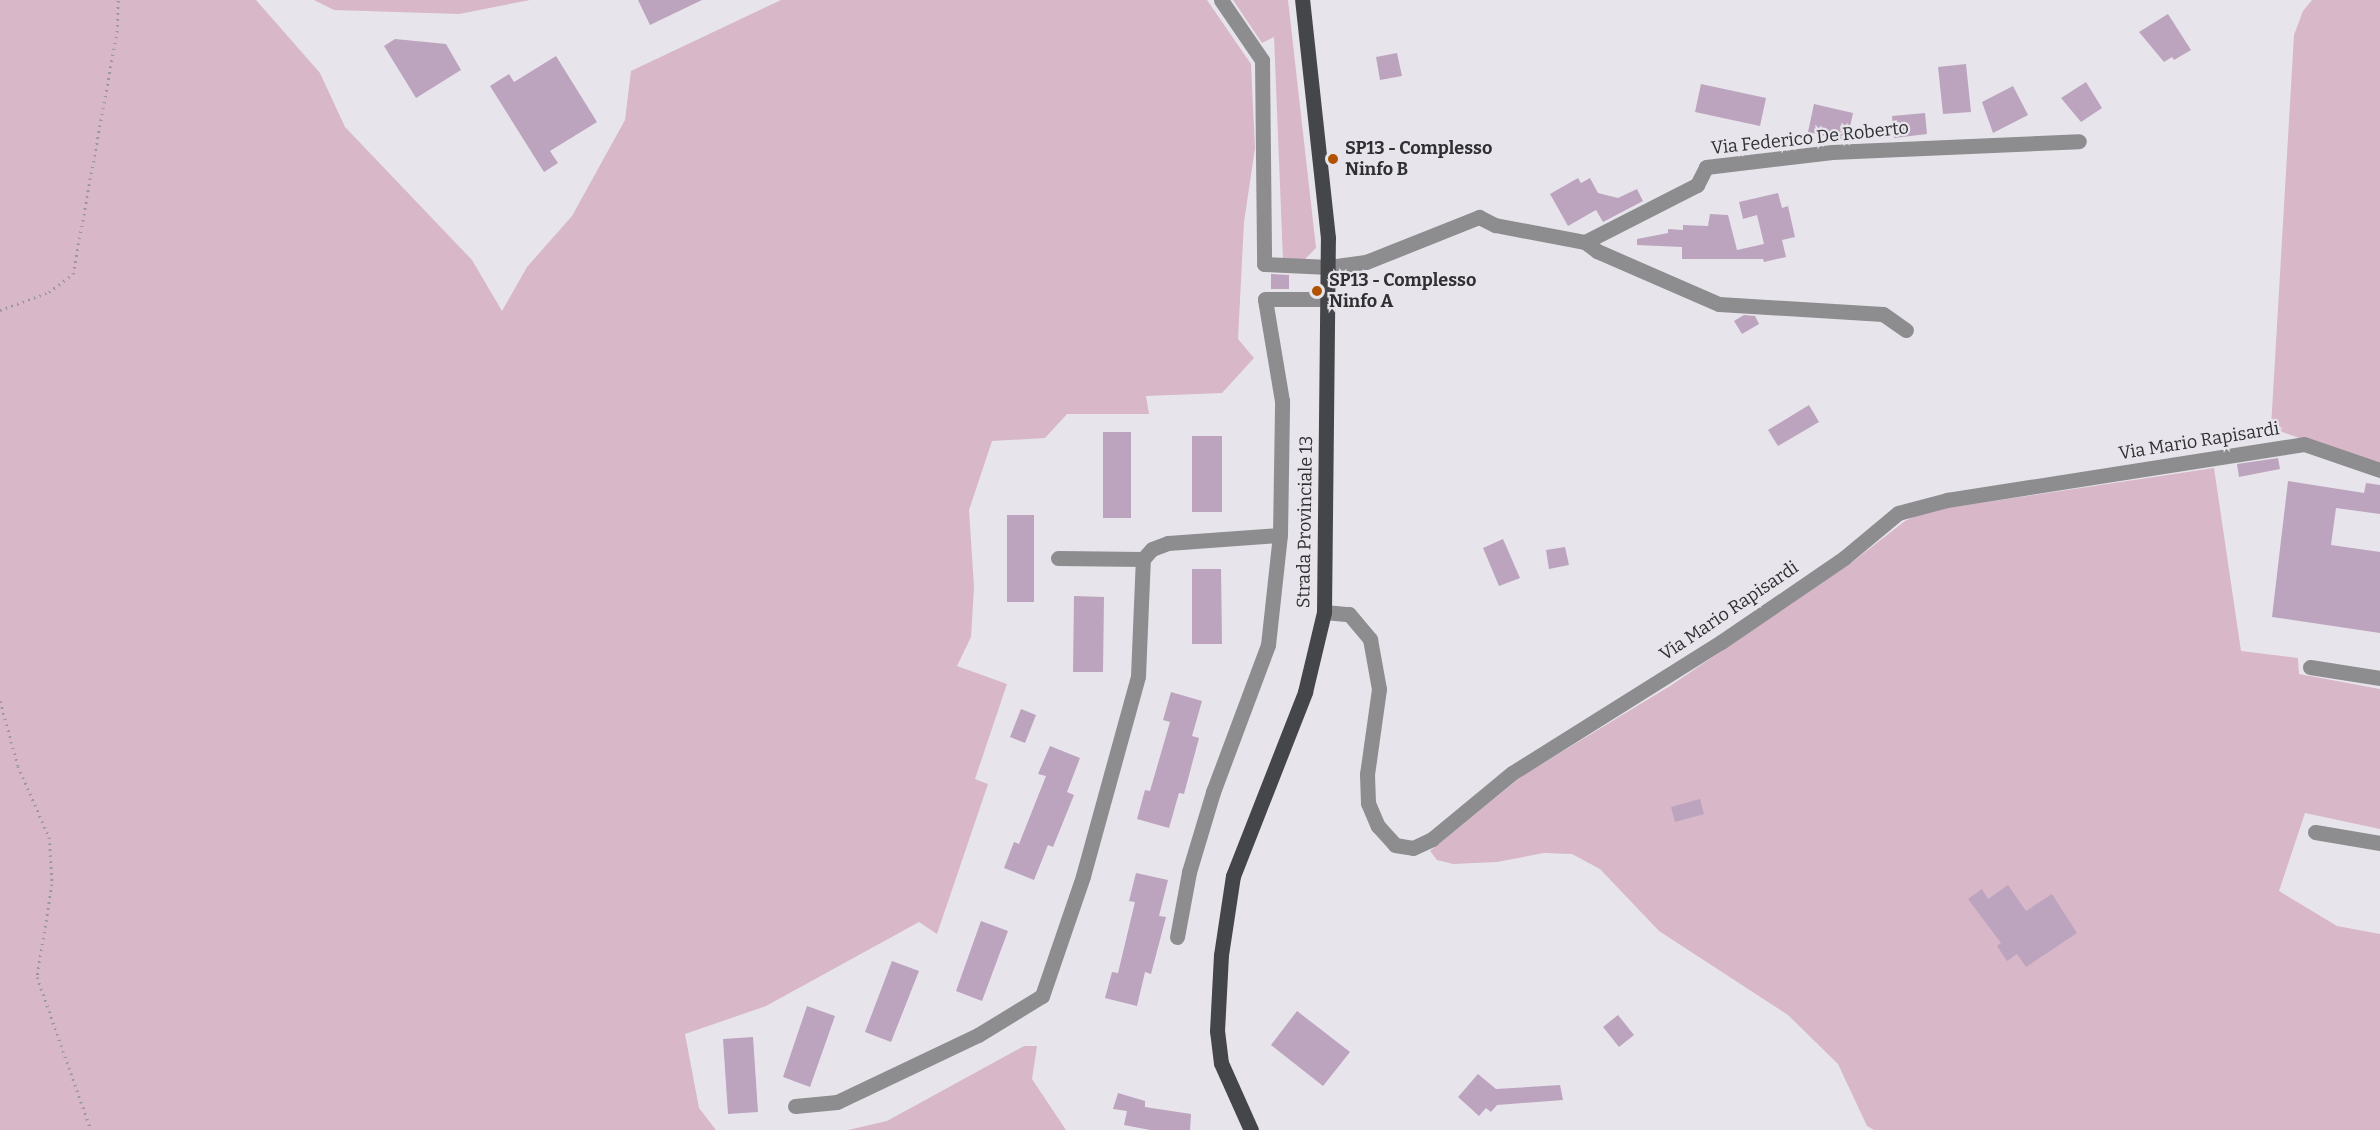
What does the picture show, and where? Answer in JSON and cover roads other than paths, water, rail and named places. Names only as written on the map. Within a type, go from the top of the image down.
[{"type":"main road","name":"Strada Provinciale 13","points":[[1251,1130],[1221,1063],[1216,1031],[1221,955],[1233,876],[1305,692],[1324,612],[1329,267],[1302,0]]},
{"type":"street","points":[[1221,0],[1262,60],[1263,264],[1329,267],[1366,262],[1479,217],[1496,225],[1586,242],[1597,251],[1719,304],[1883,314],[1906,330]]},
{"type":"street","name":"Via Federico De Roberto","points":[[1586,242],[1697,185],[1706,167],[1832,152],[2079,141]]},
{"type":"street","points":[[1178,937],[1189,872],[1213,792],[1268,645],[1280,535],[1282,401],[1265,299],[1329,299]]},
{"type":"street","name":"Via Mario Rapisardi","points":[[1324,612],[1349,614],[1370,639],[1379,689],[1367,774],[1368,802],[1377,826],[1395,845],[1413,848],[1432,839],[1512,773],[1721,642],[1825,571],[1898,513],[1947,500],[2304,444],[2380,470]]},
{"type":"street","points":[[795,1106],[837,1102],[978,1035],[1042,996],[1083,876],[1138,676],[1143,559],[1152,549],[1168,543],[1280,535]]},
{"type":"street","points":[[1059,558],[1143,559]]},
{"type":"street","points":[[2310,668],[2380,678]]},
{"type":"street","points":[[2315,832],[2380,843]]},
{"type":"place","name":"SP13 - Complesso Ninfo B","points":[[1333,159]]},
{"type":"place","name":"SP13 - Complesso Ninfo A","points":[[1317,291]]}]
